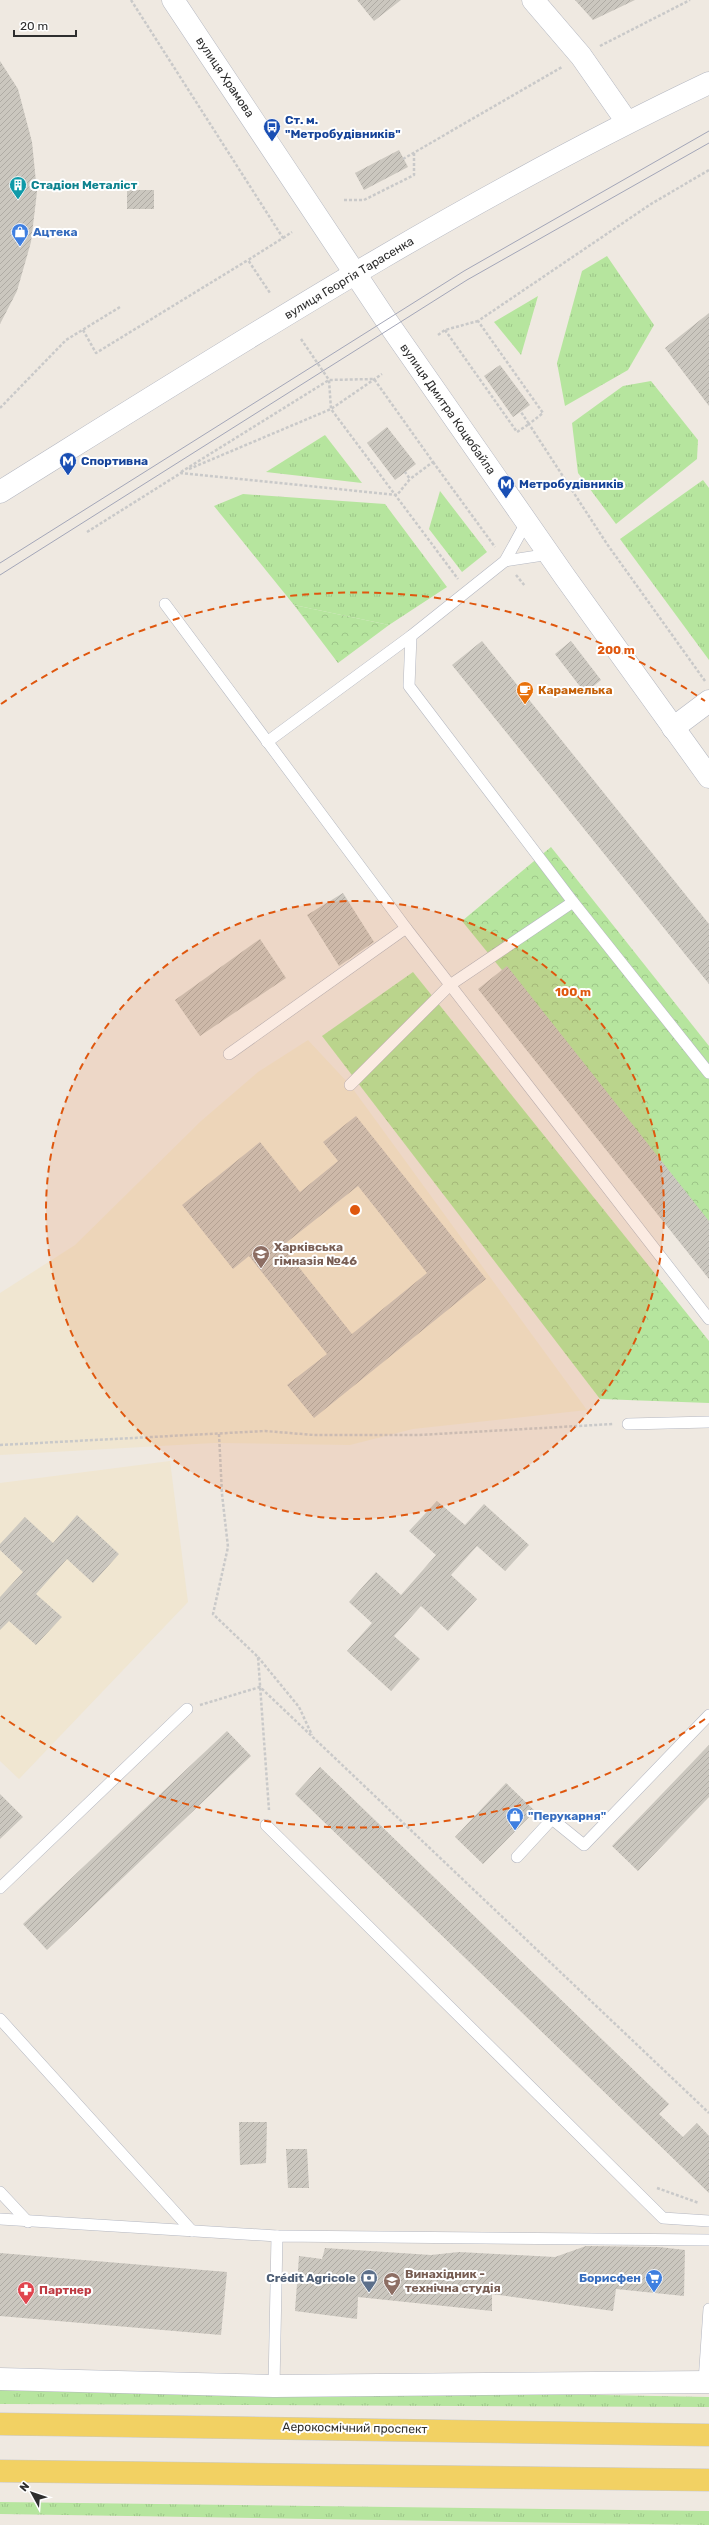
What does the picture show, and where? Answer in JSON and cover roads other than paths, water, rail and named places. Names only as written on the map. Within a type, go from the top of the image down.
[{"type":"main road","name":"вулиця Храмова","points":[[173,0],[356,274]]},
{"type":"main road","points":[[533,0],[581,56],[627,122]]},
{"type":"main road","name":"вулиця Георгія Тарасенка","points":[[0,492],[356,274],[627,122],[709,83]]},
{"type":"main road","name":"вулиця Дмитра Коцюбайла","points":[[356,274],[550,554],[709,777]]},
{"type":"main road","points":[[673,728],[709,701]]},
{"type":"main road","points":[[0,2379],[274,2386],[706,2382]]},
{"type":"main road","name":"Аерокосмічний проспект","points":[[0,2424],[709,2435]]},
{"type":"main road","points":[[0,2471],[709,2480]]},
{"type":"lane","points":[[267,742],[412,636],[505,561],[527,521]]},
{"type":"lane","points":[[505,561],[550,554]]},
{"type":"lane","points":[[165,604],[406,928],[709,1319]]},
{"type":"lane","points":[[412,636],[409,686],[573,902],[709,1073]]},
{"type":"lane","points":[[350,1085],[450,985],[573,902]]},
{"type":"lane","points":[[228,1054],[406,928]]},
{"type":"lane","points":[[628,1424],[709,1422]]},
{"type":"lane","points":[[0,1888],[187,1709]]},
{"type":"lane","points":[[517,1857],[552,1819],[584,1845],[709,1715]]},
{"type":"lane","points":[[266,1825],[663,2218],[709,2222]]},
{"type":"lane","points":[[0,2019],[192,2231]]},
{"type":"lane","points":[[0,2192],[28,2222]]},
{"type":"lane","points":[[0,2218],[28,2222],[277,2236],[709,2240]]},
{"type":"lane","points":[[274,2386],[277,2236]]},
{"type":"lane","points":[[706,2382],[709,2310]]},
{"type":"tram line","points":[[0,563],[464,271],[709,131]]},
{"type":"tram line","points":[[0,575],[467,280],[709,143]]},
{"type":"place","name":"Ст. м. \"Метробудівників\"","points":[[272,142]]},
{"type":"place","name":"Стадіон Металіст","points":[[18,200]]},
{"type":"place","name":"Ацтека","points":[[20,247]]},
{"type":"place","name":"Спортивна","points":[[68,476]]},
{"type":"place","name":"Метробудівників","points":[[506,499]]},
{"type":"place","name":"Карамелька","points":[[525,705]]},
{"type":"place","name":"Харківська гімназія №46","points":[[261,1269]]},
{"type":"place","name":"\"Перукарня\"","points":[[515,1831]]},
{"type":"place","name":"Crédit Agricole","points":[[369,2293]]},
{"type":"place","name":"Борисфен","points":[[654,2293]]},
{"type":"place","name":"Винахідник - технічна студія","points":[[392,2296]]},
{"type":"place","name":"Партнер","points":[[26,2305]]}]
